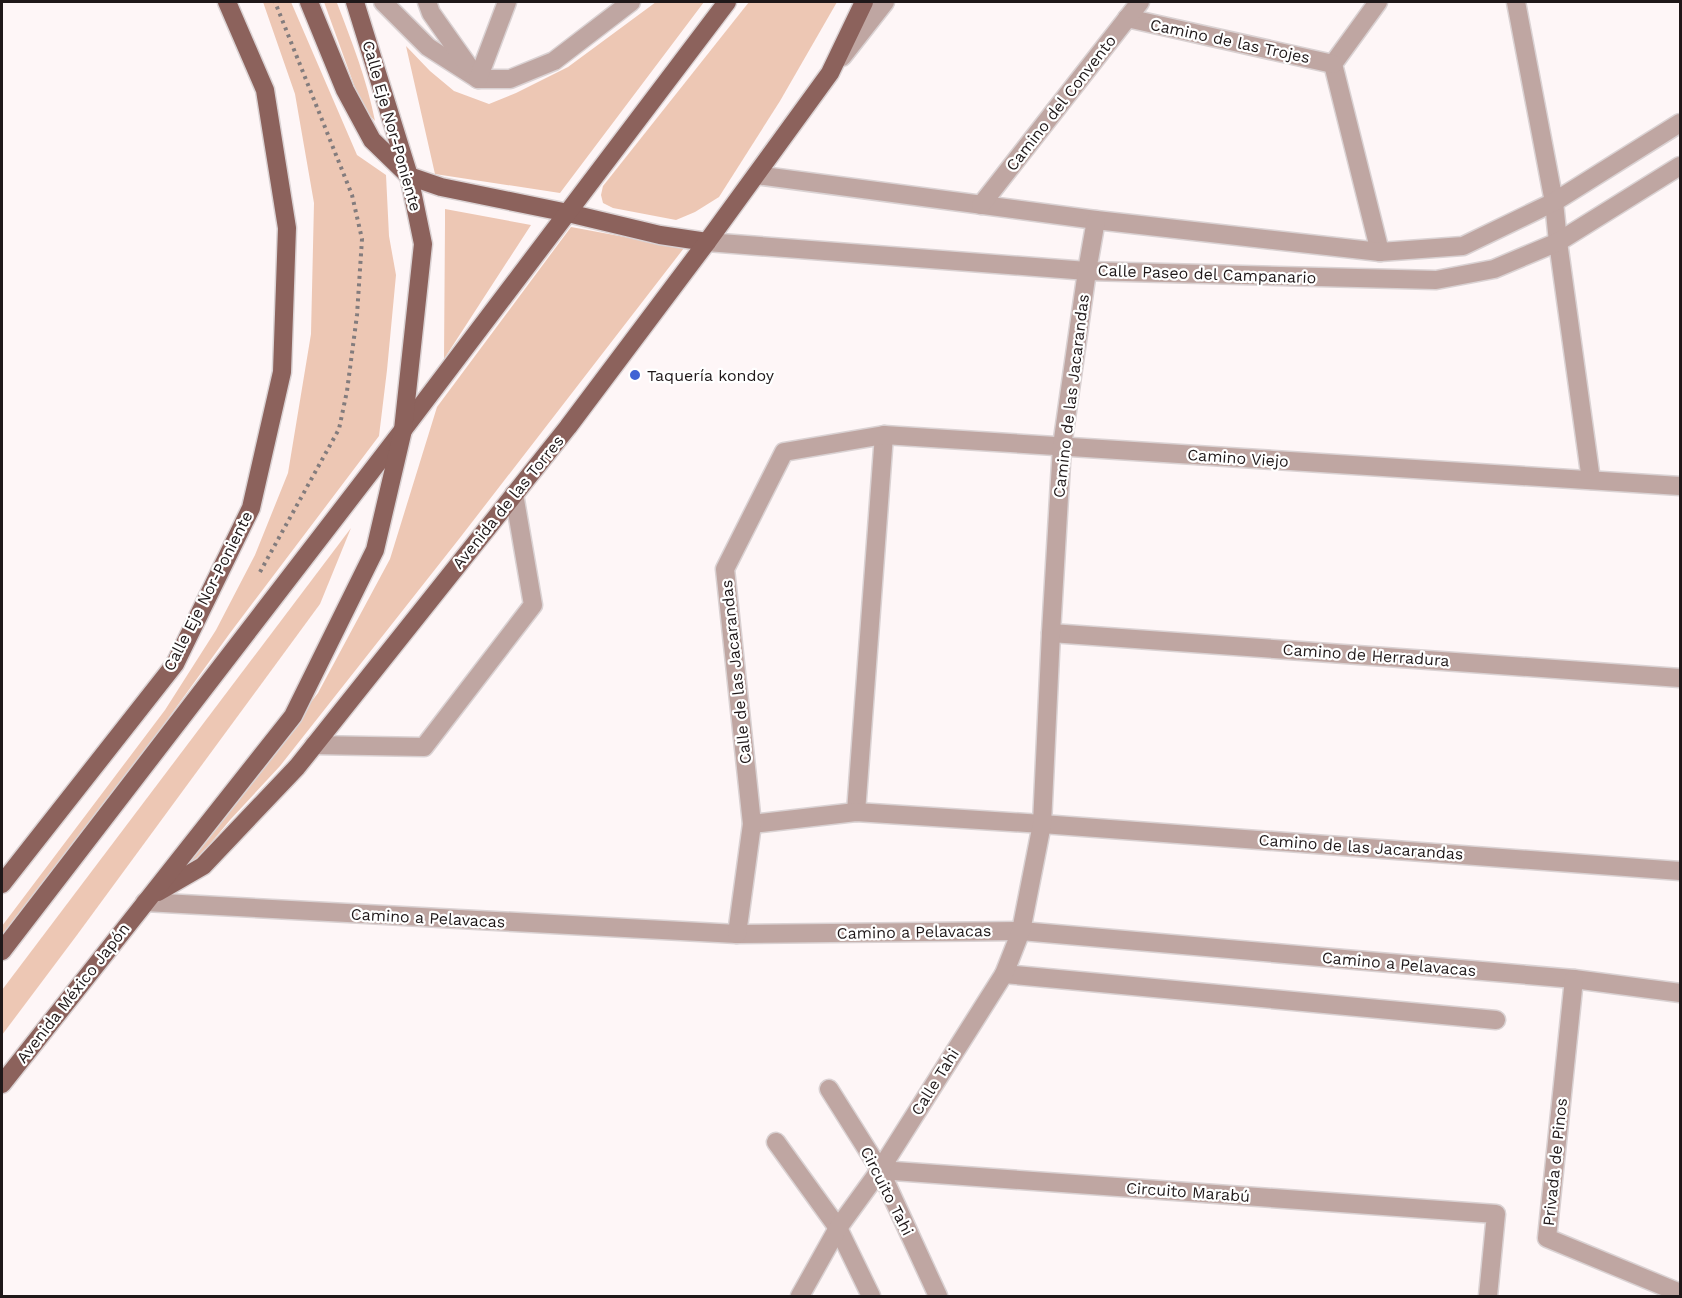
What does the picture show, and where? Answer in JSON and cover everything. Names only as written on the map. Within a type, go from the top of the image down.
[{"type":"main road","name":"Calle Eje Nor-Poniente","points":[[2,884],[175,664],[251,508],[282,372],[287,228],[265,90],[227,2]]},
{"type":"main road","points":[[309,2],[345,90],[372,140],[409,176],[441,187],[660,235],[707,242]]},
{"type":"main road","name":"Calle Eje Nor-Poniente","points":[[147,900],[293,716],[375,550],[403,430],[423,244],[409,176],[355,2]]},
{"type":"main road","points":[[2,951],[403,430],[727,2]]},
{"type":"main road","name":"Avenida de las Torres","points":[[147,900],[203,866],[297,767],[575,418],[707,242],[830,73],[864,2]]},
{"type":"main road","name":"Avenida México Japón","points":[[2,1084],[147,900]]},
{"type":"street","points":[[383,2],[428,47],[478,79],[510,79],[554,61],[631,2]]},
{"type":"street","points":[[427,2],[431,12],[478,79]]},
{"type":"street","points":[[478,79],[507,2]]},
{"type":"street","name":"Avenida de las Torres","points":[[830,73],[885,2]]},
{"type":"street","name":"Camino del Convento","points":[[981,205],[1140,2]]},
{"type":"street","name":"Camino de las Trojes","points":[[1378,2],[1334,64],[1380,252]]},
{"type":"street","points":[[1516,2],[1554,202],[1591,480]]},
{"type":"street","name":"Camino de las Trojes","points":[[1127,18],[1334,64]]},
{"type":"street","name":"Calle Paseo del Campanario","points":[[756,175],[1096,220],[1380,252],[1463,246],[1554,202],[1680,123]]},
{"type":"street","name":"Calle Paseo del Campanario","points":[[707,242],[1087,271],[1436,280],[1494,269],[1558,242],[1680,166]]},
{"type":"street","name":"Camino de las Jacarandas","points":[[1021,931],[1042,824],[1062,446],[1096,220]]},
{"type":"street","points":[[856,812],[884,435]]},
{"type":"street","name":"Camino Viejo","points":[[884,435],[1680,486]]},
{"type":"street","name":"Calle de las Jacarandas","points":[[737,934],[752,824],[725,569],[783,452],[884,435]]},
{"type":"street","points":[[314,745],[424,747],[533,605],[514,494]]},
{"type":"street","name":"Camino de Herradura","points":[[1051,633],[1680,678]]},
{"type":"street","name":"Camino de las Jacarandas","points":[[752,824],[856,812],[1680,871]]},
{"type":"street","name":"Camino a Pelavacas","points":[[147,900],[737,934],[1021,931],[1574,979],[1680,993]]},
{"type":"street","name":"Calle Tahi","points":[[838,1228],[880,1170],[1004,974],[1021,931]]},
{"type":"street","points":[[1004,974],[1496,1020]]},
{"type":"street","name":"Privada de Pinos","points":[[1574,979],[1547,1238],[1680,1293]]},
{"type":"street","name":"Circuito Tahi","points":[[829,1089],[880,1170],[938,1296]]},
{"type":"street","points":[[776,1142],[838,1228],[871,1296]]},
{"type":"street","name":"Circuito Marabú","points":[[880,1170],[1496,1214],[1488,1296]]},
{"type":"street","points":[[800,1296],[838,1228]]},
{"type":"path","points":[[256,581],[339,429],[347,391],[357,315],[362,239],[352,195],[274,2]]},
{"type":"shaded area","points":[[263,2],[291,2],[357,155],[386,175],[389,236],[396,275],[379,436],[230,633],[120,785],[2,938],[2,926],[165,710],[216,630],[255,555],[288,473],[311,334],[314,203],[295,94]]},
{"type":"shaded area","points":[[324,2],[337,3],[354,47],[375,121],[362,107]]},
{"type":"shaded area","points":[[656,2],[704,2],[560,193],[435,174],[406,46],[430,71],[454,91],[489,104],[568,67]]},
{"type":"shaded area","points":[[749,2],[837,2],[780,101],[719,197],[695,212],[676,220],[613,208],[603,203],[601,195],[603,186]]},
{"type":"shaded area","points":[[445,209],[531,225],[444,359],[445,223]]},
{"type":"shaded area","points":[[571,227],[684,248],[280,766],[201,855],[187,865],[318,693],[390,559],[437,407]]},
{"type":"shaded area","points":[[351,528],[320,604],[2,1035],[2,990]]},
{"type":"place","name":"Taquería kondoy","points":[[635,375]]}]
